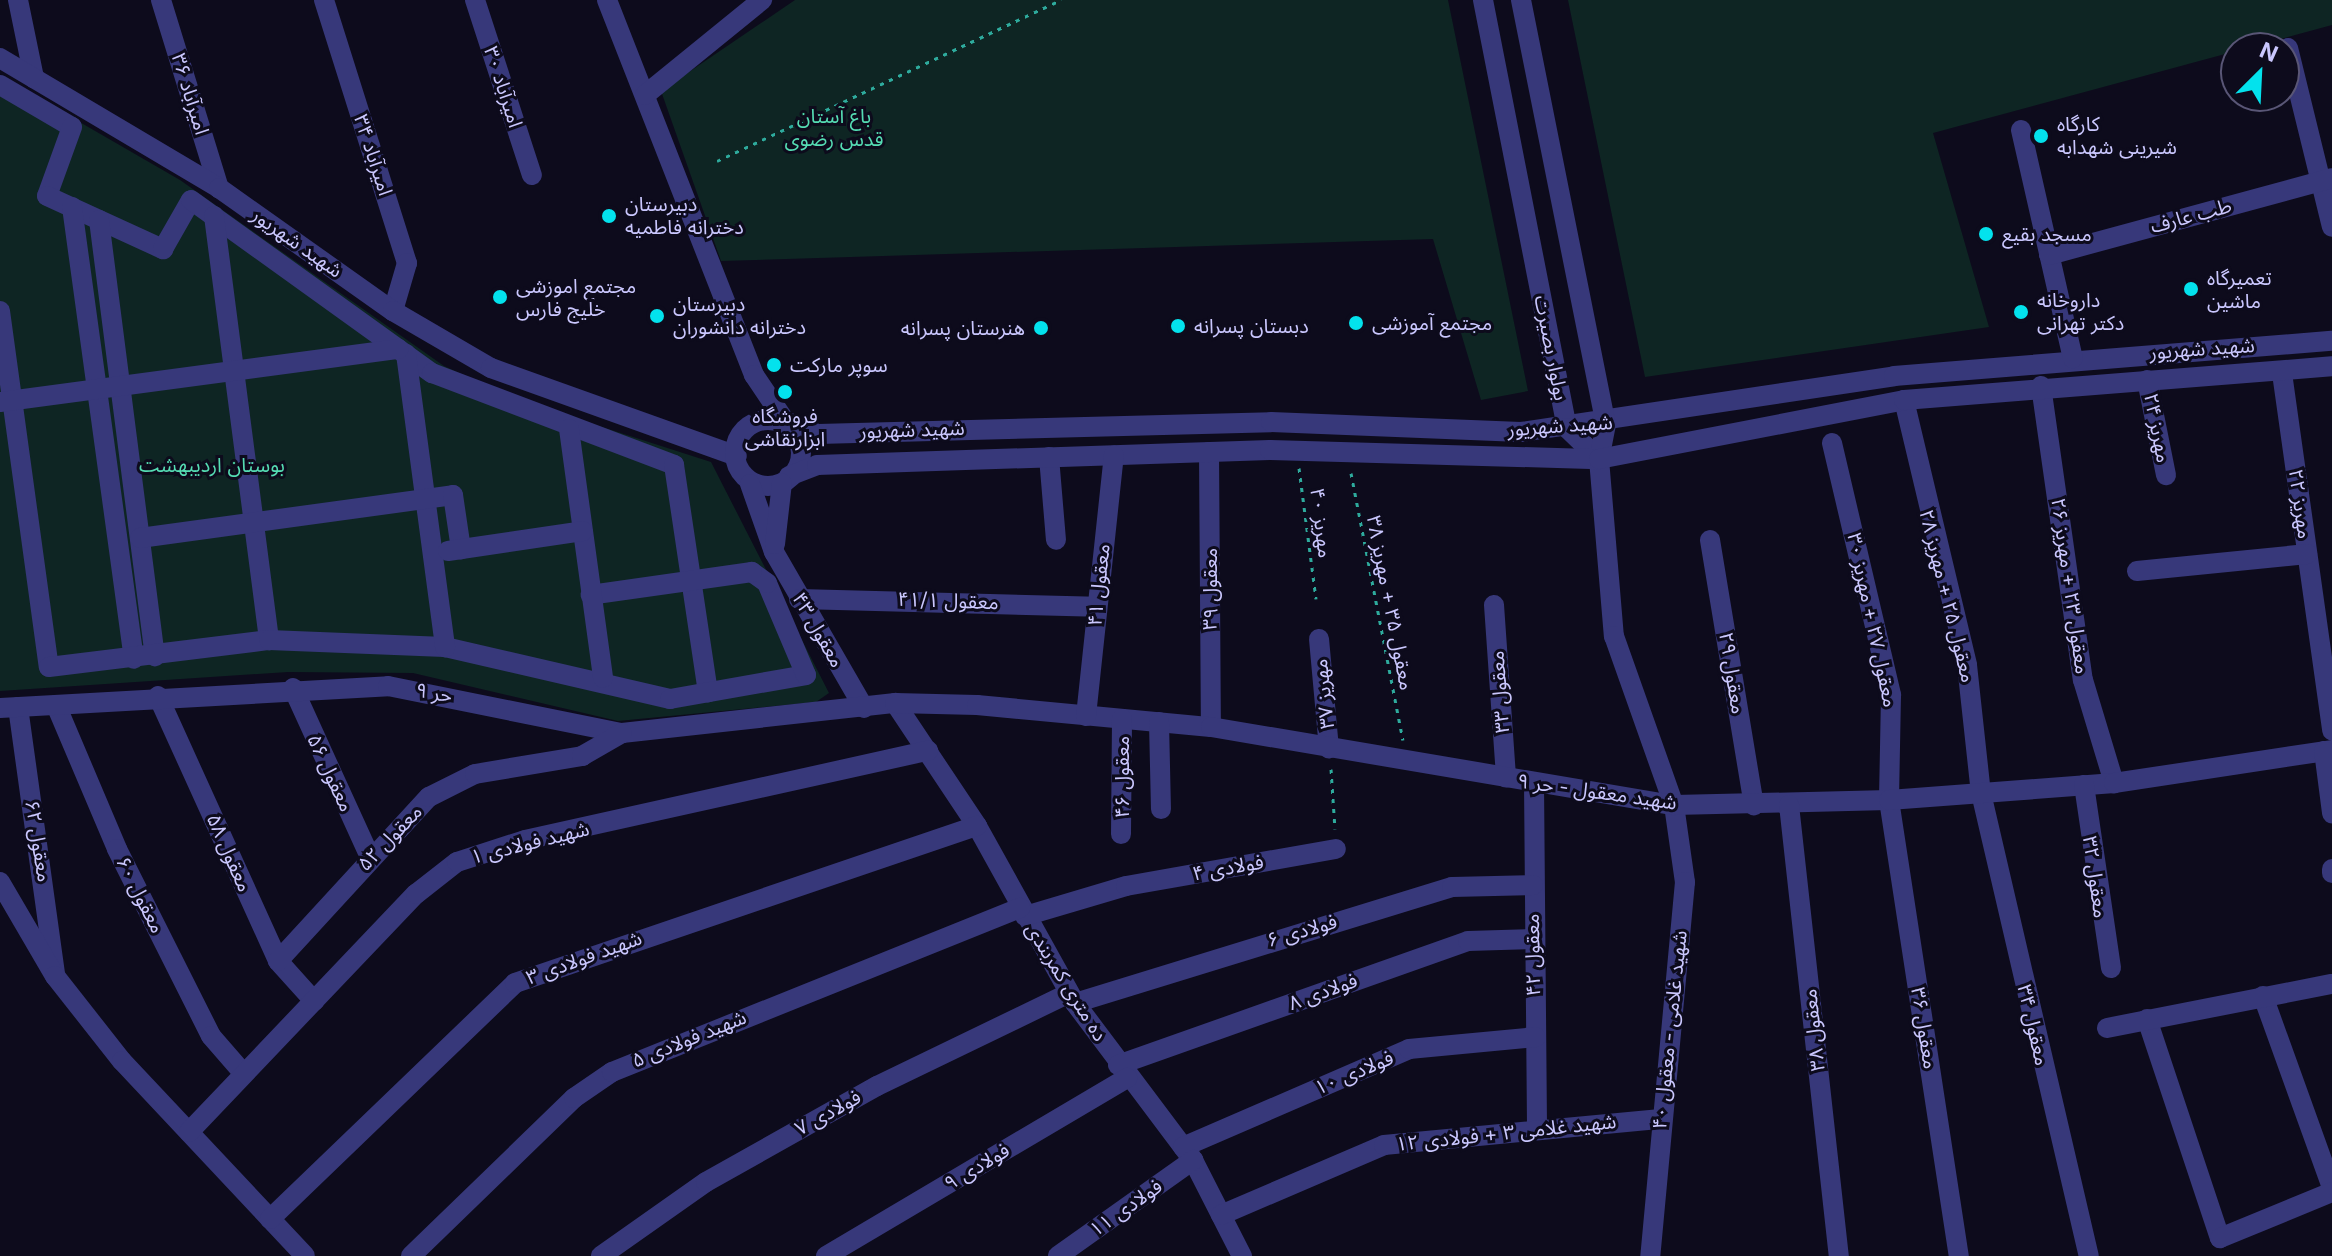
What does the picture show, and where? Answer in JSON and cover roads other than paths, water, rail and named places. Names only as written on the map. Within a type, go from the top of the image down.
[{"type":"street","points":[[18,0],[34,78]]},
{"type":"street","name":"امیرآباد ۳۶","points":[[161,0],[219,188]]},
{"type":"street","name":"امیرآباد ۳۴","points":[[324,0],[407,263],[393,311]]},
{"type":"street","name":"امیرآباد ۳۰","points":[[475,0],[532,175]]},
{"type":"street","points":[[607,0],[754,375],[785,421],[798,449],[786,480],[774,552]]},
{"type":"street","name":"بولوار بصیرت","points":[[1483,0],[1567,428],[1599,459]]},
{"type":"street","name":"بولوار بصیرت","points":[[1521,0],[1606,424],[1599,459]]},
{"type":"street","points":[[645,95],[749,4]]},
{"type":"street","name":"شهید شهریور","points":[[0,58],[219,188],[393,311],[491,368],[737,456]]},
{"type":"street","points":[[0,85],[72,127],[47,196],[163,249],[191,200],[432,373],[569,429],[674,465],[708,692]]},
{"type":"street","points":[[2300,89],[2326,179],[2332,227]]},
{"type":"street","points":[[2021,130],[2073,358]]},
{"type":"street","name":"طب عارف","points":[[2049,255],[2326,179]]},
{"type":"street","points":[[72,207],[134,659]]},
{"type":"street","points":[[214,216],[269,640]]},
{"type":"street","points":[[99,220],[155,656]]},
{"type":"street","points":[[0,311],[6,401],[49,667],[134,659],[269,640],[445,647],[603,678],[670,699],[806,675],[767,583],[752,572],[591,595]]},
{"type":"street","name":"شهید شهریور","points":[[785,421],[818,434],[1271,422],[1567,428],[1894,376],[2073,358],[2332,341]]},
{"type":"street","points":[[6,401],[234,370],[402,352]]},
{"type":"street","points":[[402,352],[445,647]]},
{"type":"street","name":"شهید شهریور","points":[[786,480],[817,465],[1209,452],[1297,451],[1599,459],[1904,400],[2041,386],[2282,373],[2332,366]]},
{"type":"street","name":"مهریز ۲۲","points":[[2282,373],[2307,554],[2325,633],[2332,731]]},
{"type":"street","points":[[754,375],[753,422],[737,456],[750,484],[760,489],[786,480]]},
{"type":"street","name":"مهریز ۲۴","points":[[2147,380],[2166,475]]},
{"type":"street","name":"معقول ۲۳ + مهریز ۲۶","points":[[2041,386],[2083,680],[2114,783]]},
{"type":"street","name":"معقول ۲۵ + مهریز ۲۸","points":[[1904,400],[1967,665],[1981,793]]},
{"type":"street","points":[[753,422],[785,421]]},
{"type":"street","points":[[569,429],[603,678]]},
{"type":"street","name":"معقول ۲۷ + مهریز ۳۰","points":[[1832,443],[1891,695],[1889,800]]},
{"type":"street","name":"معقول ۳۹","points":[[1209,452],[1211,727]]},
{"type":"street","name":"معقول ۴۱","points":[[1086,716],[1114,455]]},
{"type":"street","points":[[1049,457],[1056,540]]},
{"type":"street","name":"شهید غلامی - معقول ۴۰","points":[[1599,459],[1614,636],[1674,805],[1685,882],[1650,1256]]},
{"type":"street","name":"معقول ۴۳","points":[[750,484],[774,552],[864,708]]},
{"type":"street","points":[[140,538],[453,495],[461,549]]},
{"type":"street","points":[[432,553],[583,531]]},
{"type":"street","name":"معقول ۲۹","points":[[1710,540],[1754,805]]},
{"type":"street","points":[[2137,571],[2307,554]]},
{"type":"street","name":"معقول ۴۱/۱","points":[[799,599],[1096,607]]},
{"type":"street","name":"معقول ۳۳","points":[[1494,605],[1506,778]]},
{"type":"street","name":"مهریز ۳۷","points":[[1319,639],[1329,749]]},
{"type":"street","name":"حر ۹","points":[[9,707],[293,688],[431,691],[622,733],[864,708]]},
{"type":"street","name":"معقول ۵۶","points":[[293,688],[370,857]]},
{"type":"street","name":"معقول ۵۸","points":[[158,696],[278,961],[314,1001]]},
{"type":"street","name":"شهید معقول - حر ۹","points":[[864,708],[895,703],[1211,727],[1674,805],[1789,805],[1889,800],[2114,783],[2328,750]]},
{"type":"street","name":"ده متری کمربندی","points":[[895,703],[977,826],[1072,998],[1123,1072],[1188,1153],[1242,1256]]},
{"type":"street","name":"معقول ۶۰","points":[[56,705],[117,849],[211,1036],[244,1074]]},
{"type":"street","name":"معقول ۶۲","points":[[9,707],[55,976]]},
{"type":"street","name":"معقول ۴۶","points":[[1121,834],[1122,719]]},
{"type":"street","points":[[1159,722],[1161,809]]},
{"type":"street","name":"معقول ۵۲","points":[[278,961],[370,857],[429,797],[475,774],[582,756],[622,733]]},
{"type":"street","points":[[2328,750],[2332,813]]},
{"type":"street","name":"شهید فولادی ۱","points":[[189,1132],[416,894],[488,849],[928,751]]},
{"type":"street","name":"معقول ۴۲","points":[[1534,783],[1532,939],[1537,1127]]},
{"type":"street","name":"معقول ۳۲","points":[[2084,785],[2111,968]]},
{"type":"street","name":"معقول ۳۴","points":[[1981,793],[2089,1256]]},
{"type":"street","name":"معقول ۳۶","points":[[1889,800],[1959,1256]]},
{"type":"street","name":"معقول ۳۸","points":[[1789,805],[1839,1256]]},
{"type":"street","name":"شهید فولادی ۳","points":[[270,1219],[515,983],[977,826]]},
{"type":"street","name":"فولادی ۴","points":[[1022,912],[1126,886],[1336,849]]},
{"type":"street","points":[[0,882],[55,976],[189,1132],[305,1256]]},
{"type":"street","name":"فولادی ۶","points":[[1072,998],[1452,887],[1533,885]]},
{"type":"street","name":"شهید فولادی ۵","points":[[411,1256],[574,1098],[612,1072],[1022,912]]},
{"type":"street","name":"فولادی ۸","points":[[1123,1072],[1468,941],[1532,939]]},
{"type":"street","points":[[2107,1028],[2332,984]]},
{"type":"street","points":[[2147,1019],[2220,1238],[2332,1190],[2263,996]]},
{"type":"street","name":"فولادی ۷","points":[[601,1256],[706,1182],[851,1101],[1072,998]]},
{"type":"street","name":"فولادی ۱۰","points":[[1188,1153],[1409,1049],[1535,1037]]},
{"type":"street","name":"فولادی ۹","points":[[826,1256],[1123,1072]]},
{"type":"street","name":"شهید غلامی ۳ + فولادی ۱۲","points":[[1221,1215],[1384,1145],[1537,1127],[1661,1119]]},
{"type":"street","name":"فولادی ۱۱","points":[[1058,1256],[1188,1153]]},
{"type":"place","name":"کارگاه شیرینی شهدابه","points":[[2041,136]]},
{"type":"place","name":"دبیرستان دخترانه فاطمیه","points":[[609,216]]},
{"type":"place","name":"مسجد بقیع","points":[[1986,234]]},
{"type":"place","name":"تعمیرگاه ماشین","points":[[2191,289]]},
{"type":"place","name":"مجتمع اموزشی خلیج فارس","points":[[500,297]]},
{"type":"place","name":"داروخانه دکتر تهرانی","points":[[2021,312]]},
{"type":"place","name":"دبیرستان دخترانه دانشوران","points":[[657,316]]},
{"type":"place","name":"مجتمع آموزشی","points":[[1356,323]]},
{"type":"place","name":"دبستان پسرانه","points":[[1178,326]]},
{"type":"place","name":"هنرستان پسرانه","points":[[1041,328]]},
{"type":"place","name":"سوپر مارکت","points":[[774,365]]},
{"type":"place","name":"فروشگاه ابزارنقاشی","points":[[785,392]]},
{"type":"park label","name":"باغ آستان قدس رضوی","points":[[834,128]]},
{"type":"park label","name":"بوستان اردیبهشت","points":[[212,465]]}]
